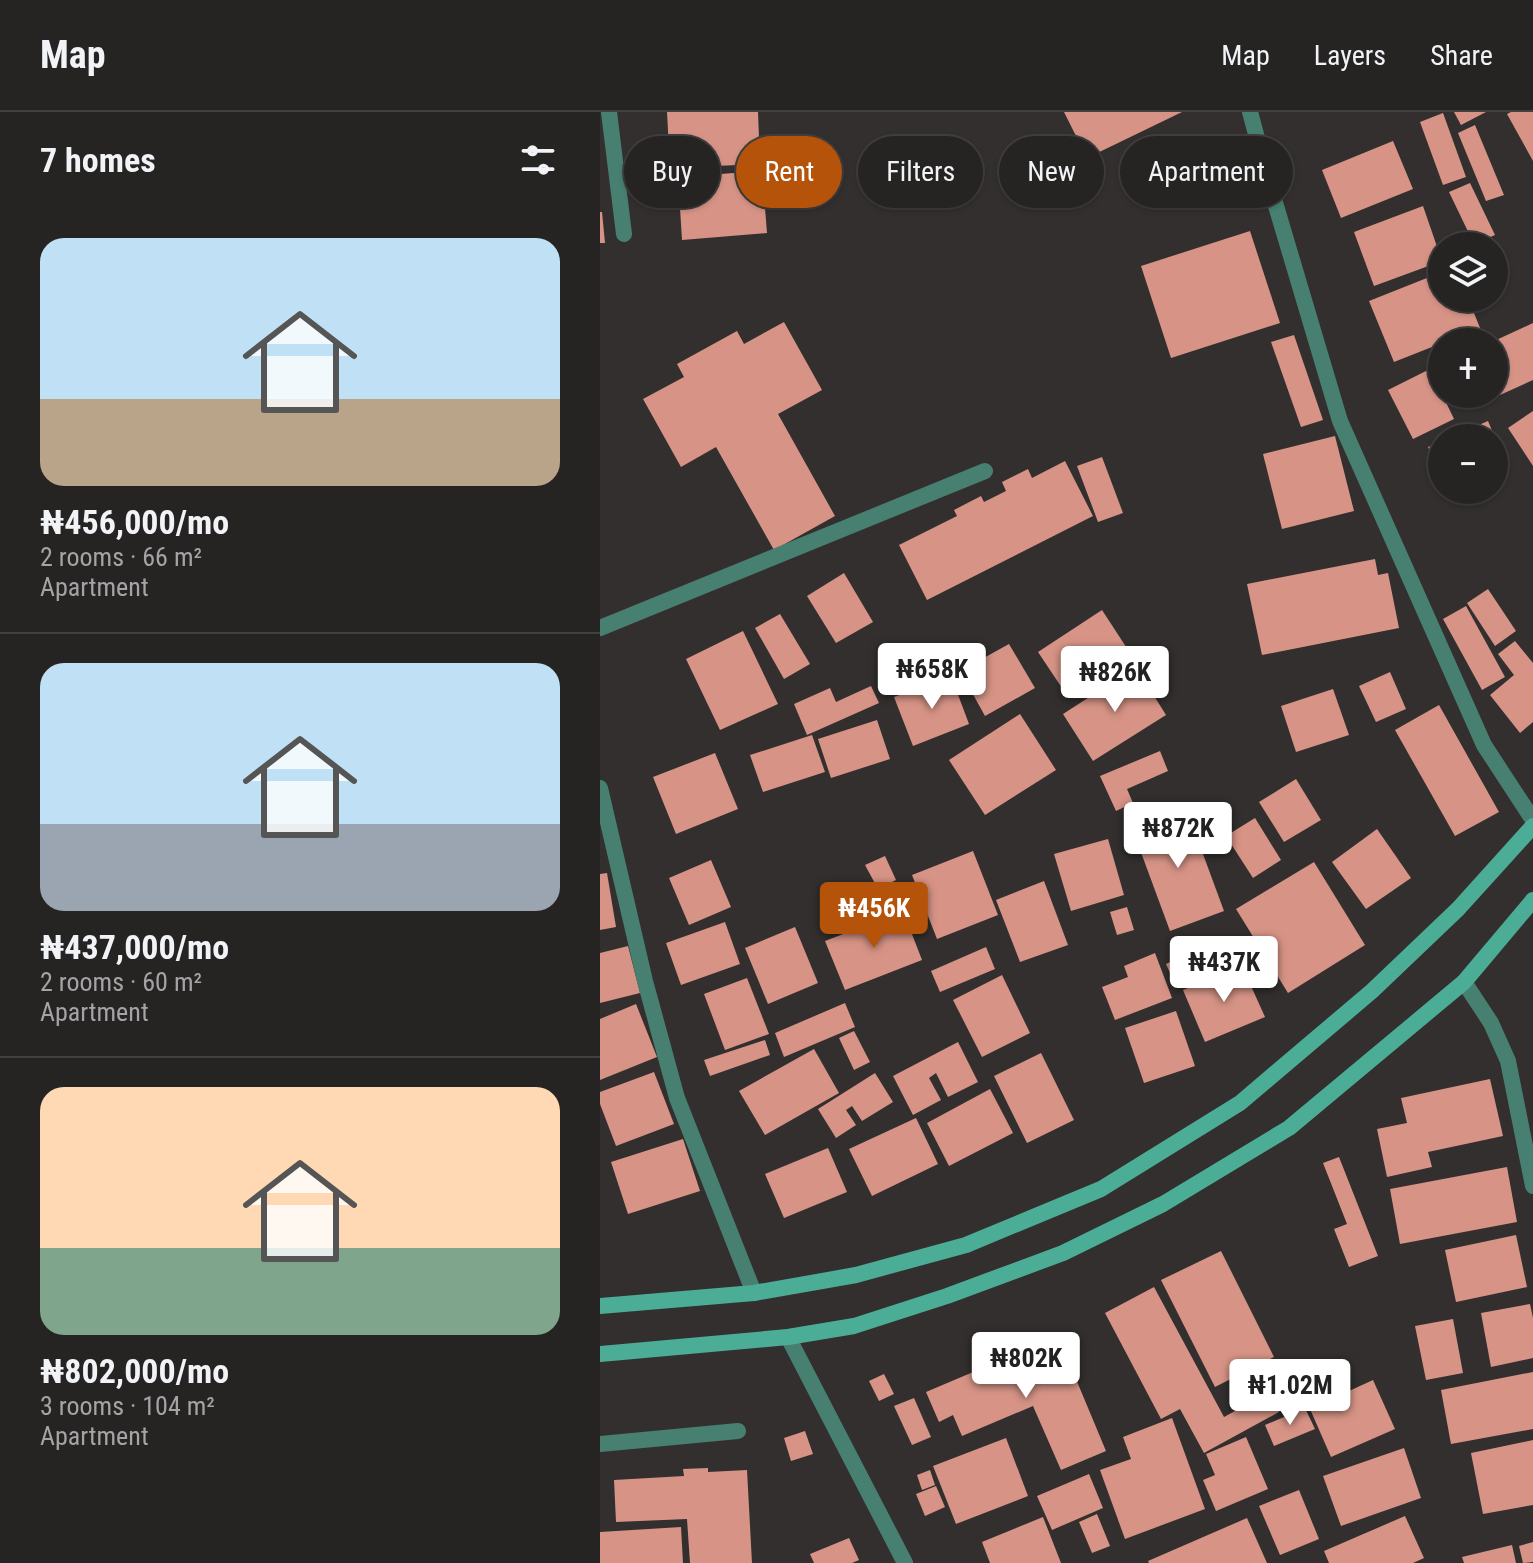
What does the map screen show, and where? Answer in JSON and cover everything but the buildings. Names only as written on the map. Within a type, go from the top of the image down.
[{"type":"main road","points":[[600,1306],[754,1293],[856,1275],[966,1245],[1101,1189],[1240,1103],[1372,991],[1458,909],[1533,826]]},
{"type":"main road","points":[[600,1354],[788,1337],[854,1326],[1063,1253],[1163,1204],[1289,1128],[1464,982],[1533,900]]},
{"type":"street","points":[[609,112],[624,234]]},
{"type":"street","points":[[1250,112],[1340,421],[1484,745],[1533,820]]},
{"type":"street","points":[[600,628],[985,471]]},
{"type":"street","points":[[600,788],[645,981],[677,1098],[754,1293]]},
{"type":"street","points":[[1464,982],[1491,1023],[1508,1061],[1533,1186]]},
{"type":"street","points":[[788,1337],[905,1563]]},
{"type":"street","points":[[600,1444],[738,1431]]}]
